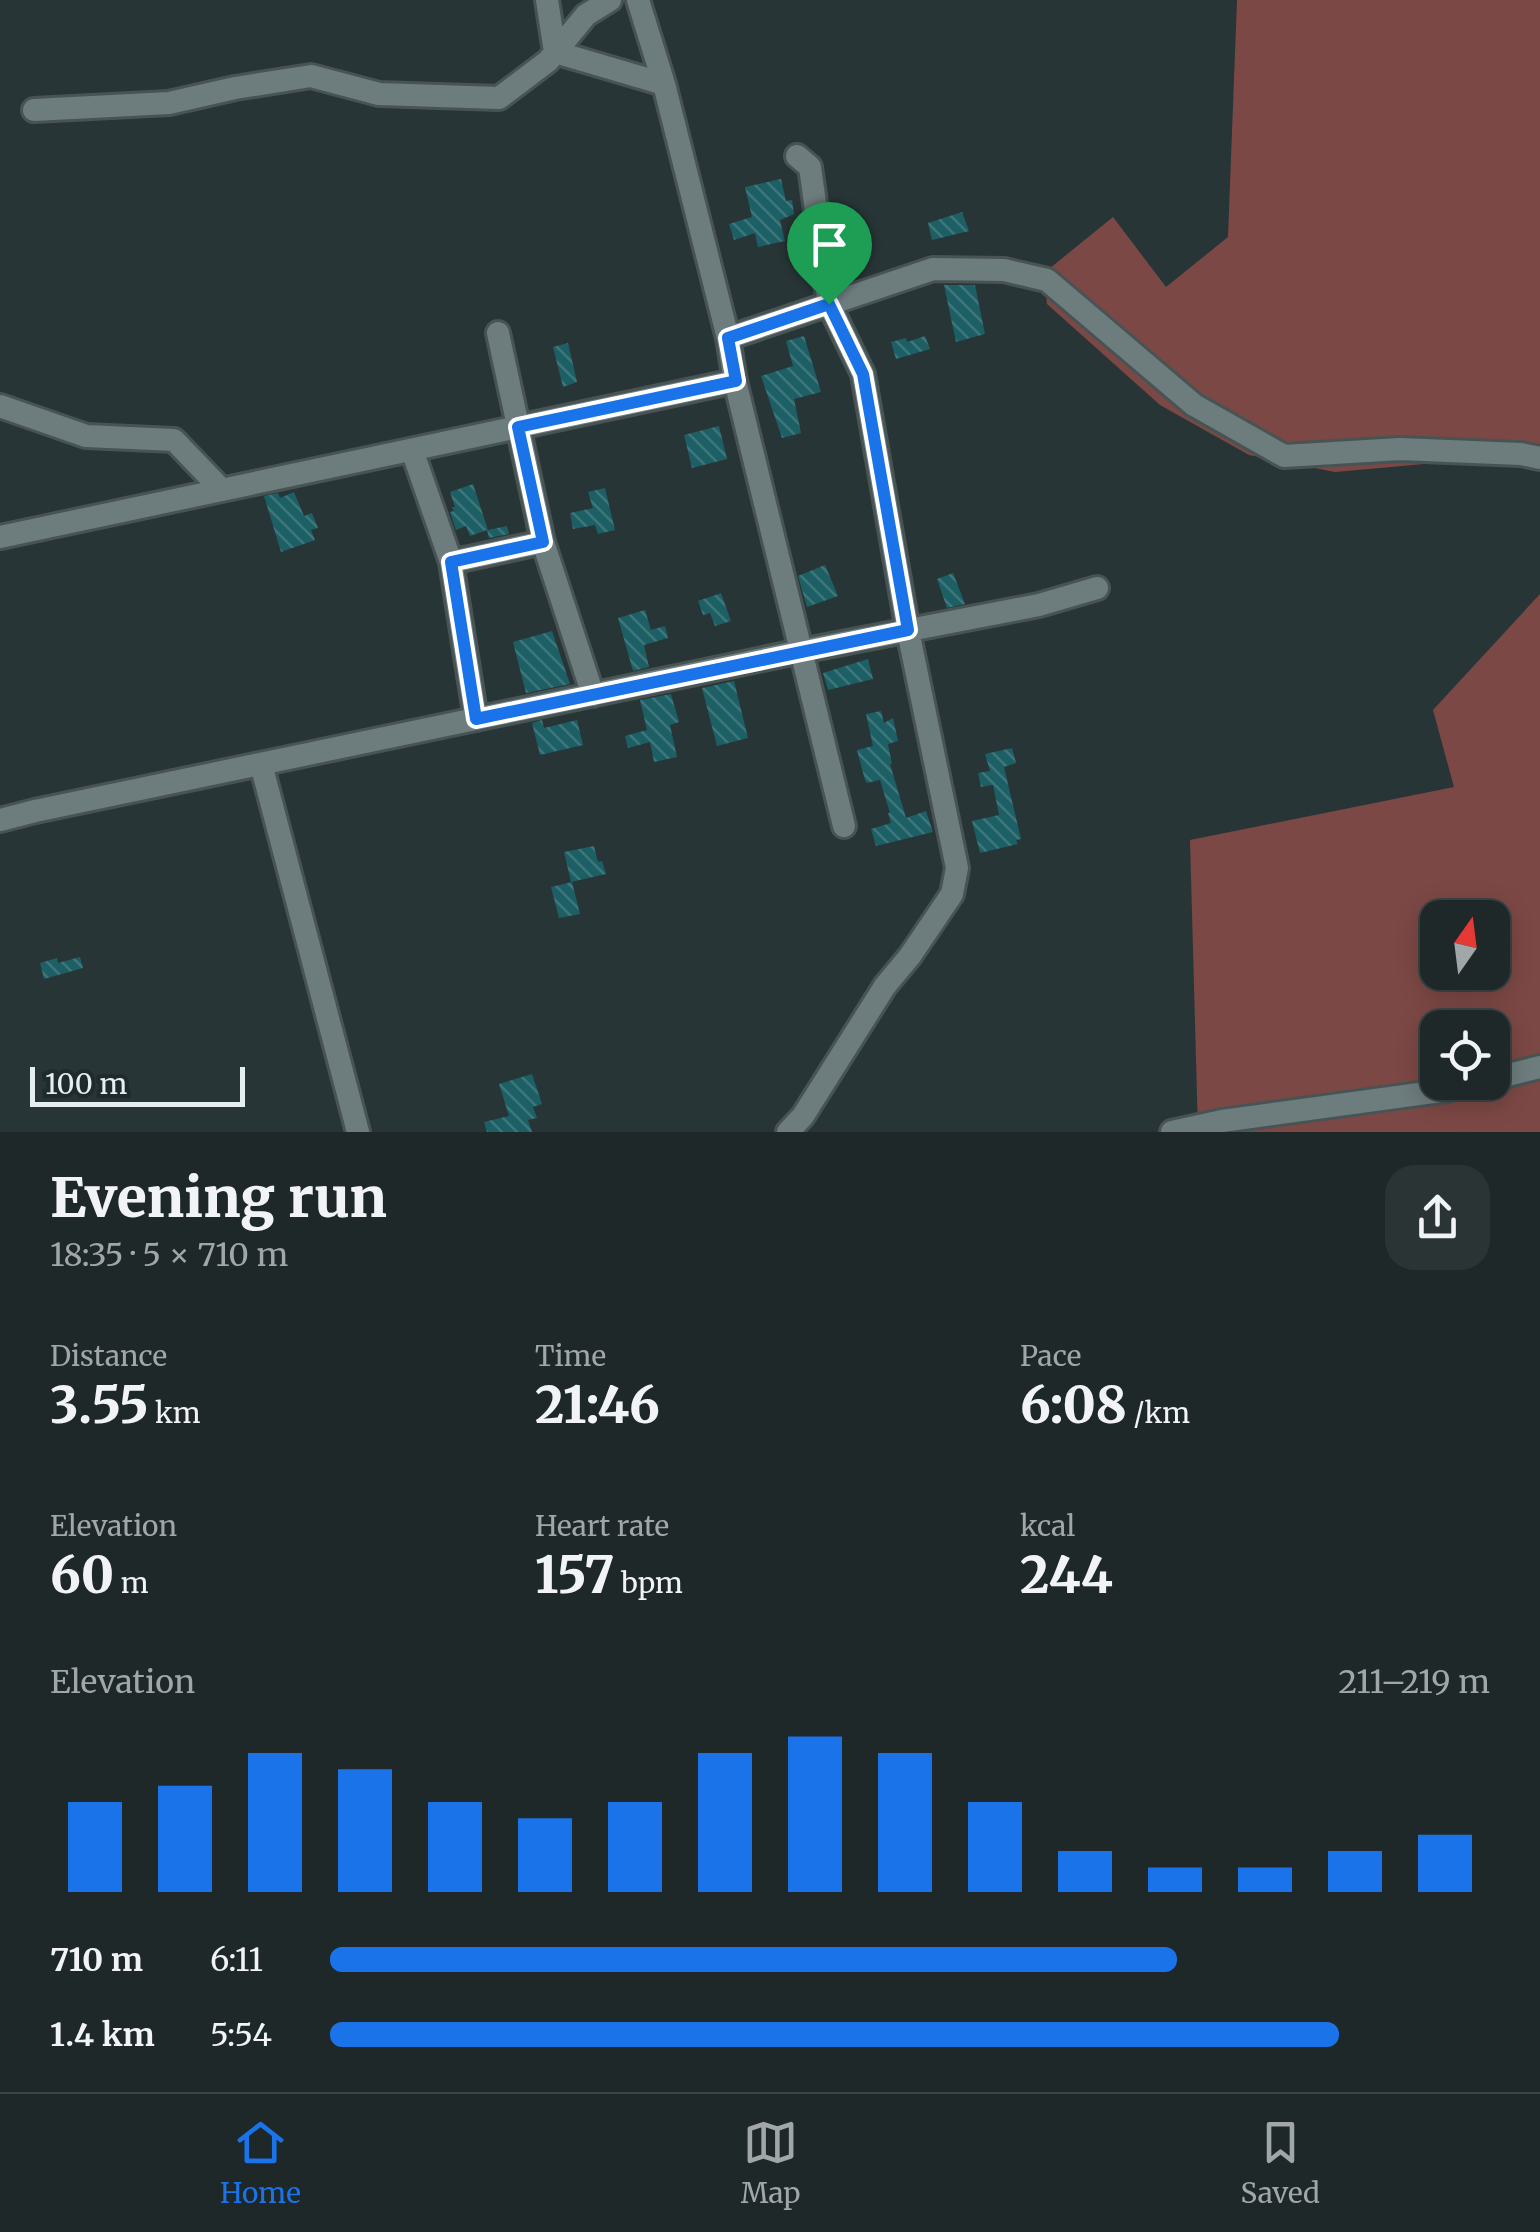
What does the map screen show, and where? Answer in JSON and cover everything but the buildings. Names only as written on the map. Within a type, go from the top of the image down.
[{"type":"street","points":[[547,0],[554,52]]},
{"type":"street","points":[[34,110],[168,103],[311,76],[379,94],[498,98],[548,61],[586,15],[610,0]]},
{"type":"street","points":[[638,0],[664,84],[728,338],[844,826]]},
{"type":"street","points":[[554,52],[664,84]]},
{"type":"street","points":[[788,1132],[803,1116],[884,986],[910,956],[952,894],[957,868],[908,630],[863,374],[829,304],[810,167],[797,156]]},
{"type":"street","points":[[728,338],[933,269],[1004,270],[1048,280],[1194,405],[1284,456],[1400,449],[1540,458]]},
{"type":"street","points":[[498,333],[543,542],[592,695]]},
{"type":"street","points":[[0,537],[736,381]]},
{"type":"street","points":[[0,406],[86,436],[174,440],[222,490]]},
{"type":"street","points":[[412,450],[451,562],[476,719]]},
{"type":"street","points":[[451,562],[543,542]]},
{"type":"street","points":[[0,820],[1038,605],[1097,588]]},
{"type":"street","points":[[261,764],[358,1132]]},
{"type":"street","points":[[1510,1074],[1540,1067]]},
{"type":"street","points":[[1172,1132],[1222,1120],[1420,1094]]},
{"type":"shaded area","points":[[1237,0],[1540,0],[1540,470],[1511,465],[1424,464],[1335,472],[1249,455],[1160,405],[1047,304],[1044,273],[1113,217],[1166,287],[1228,237]]},
{"type":"shaded area","points":[[1540,594],[1540,1132],[1198,1132],[1190,840],[1454,787],[1433,710]]},
{"type":"route","points":[[829,304],[863,374],[908,630],[476,719],[451,562],[543,542],[518,427],[736,381],[728,338],[829,304]]}]
